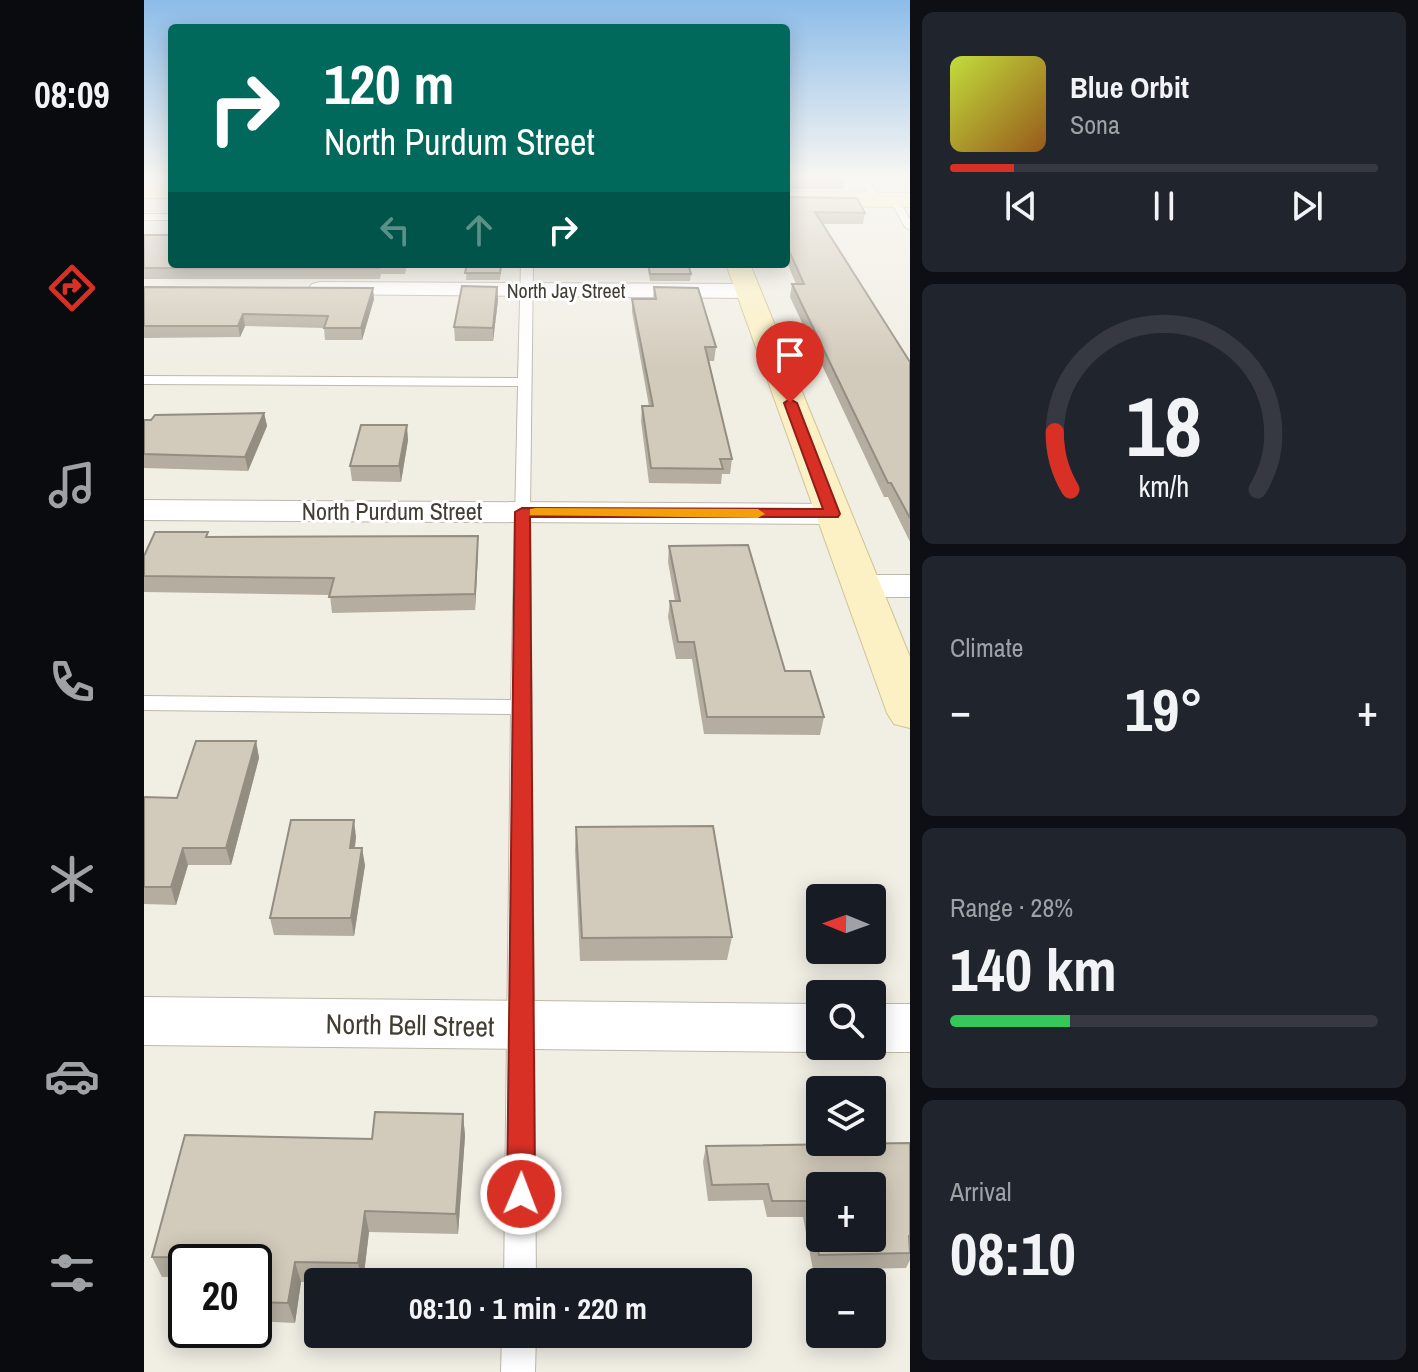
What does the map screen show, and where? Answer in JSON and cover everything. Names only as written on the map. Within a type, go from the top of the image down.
[{"type":"street","name":"North Jay Street","points":[[303,289],[526,290],[743,278]]},
{"type":"street","points":[[743,278],[910,713]]},
{"type":"street","name":"North Purdum Street","points":[[144,510],[832,514]]},
{"type":"street","points":[[861,586],[910,586]]},
{"type":"street","name":"North Bell Street","points":[[144,1021],[806,1028]]},
{"type":"street","points":[[886,1028],[910,1028]]},
{"type":"lane","points":[[520,1268],[522,512],[527,268]]},
{"type":"lane","points":[[144,380],[526,382]]},
{"type":"lane","points":[[144,703],[522,707]]},
{"type":"lane","points":[[518,1372],[519,1348]]},
{"type":"building","points":[[144,242],[168,242],[168,268],[144,268]]},
{"type":"building","points":[[790,242],[834,242],[910,362],[910,518],[891,483],[888,483],[792,284],[804,284],[790,253]]},
{"type":"building","points":[[466,268],[501,268],[500,273],[465,273]]},
{"type":"building","points":[[649,268],[689,268],[691,274],[650,274]]},
{"type":"building","points":[[462,286],[497,287],[493,328],[454,327]]},
{"type":"building","points":[[144,287],[373,288],[361,328],[324,328],[328,316],[243,314],[238,326],[144,326]]},
{"type":"building","points":[[654,287],[698,288],[716,347],[705,347],[732,459],[720,459],[723,469],[651,468],[642,406],[653,406],[632,299],[656,299]]},
{"type":"building","points":[[264,413],[245,457],[144,454],[144,420],[151,420],[155,415]]},
{"type":"building","points":[[361,425],[407,425],[399,466],[350,466]]},
{"type":"building","points":[[155,532],[208,532],[206,537],[478,536],[475,594],[329,597],[334,578],[144,576],[144,556]]},
{"type":"building","points":[[748,545],[785,671],[810,671],[824,717],[707,717],[694,642],[678,642],[670,601],[680,601],[669,546]]},
{"type":"building","points":[[196,741],[256,741],[226,848],[183,848],[171,887],[144,887],[144,797],[177,798]]},
{"type":"building","points":[[291,820],[354,820],[350,848],[362,848],[351,918],[270,918]]},
{"type":"building","points":[[713,826],[732,937],[582,938],[576,827]]},
{"type":"building","points":[[375,1112],[463,1114],[456,1214],[365,1211],[358,1263],[295,1262],[288,1303],[272,1303],[272,1244],[168,1244],[168,1257],[152,1257],[185,1135],[372,1139]]},
{"type":"building","points":[[886,1143],[910,1143],[910,1253],[819,1255],[818,1252],[886,1252],[886,1172],[806,1172],[806,1201],[772,1201],[768,1184],[712,1185],[706,1146],[806,1145],[806,1156],[886,1156]]},
{"type":"slow traffic","points":[[536,512],[758,514]]},
{"type":"route","points":[[521,1194],[522,512],[832,514],[790,403]]}]
